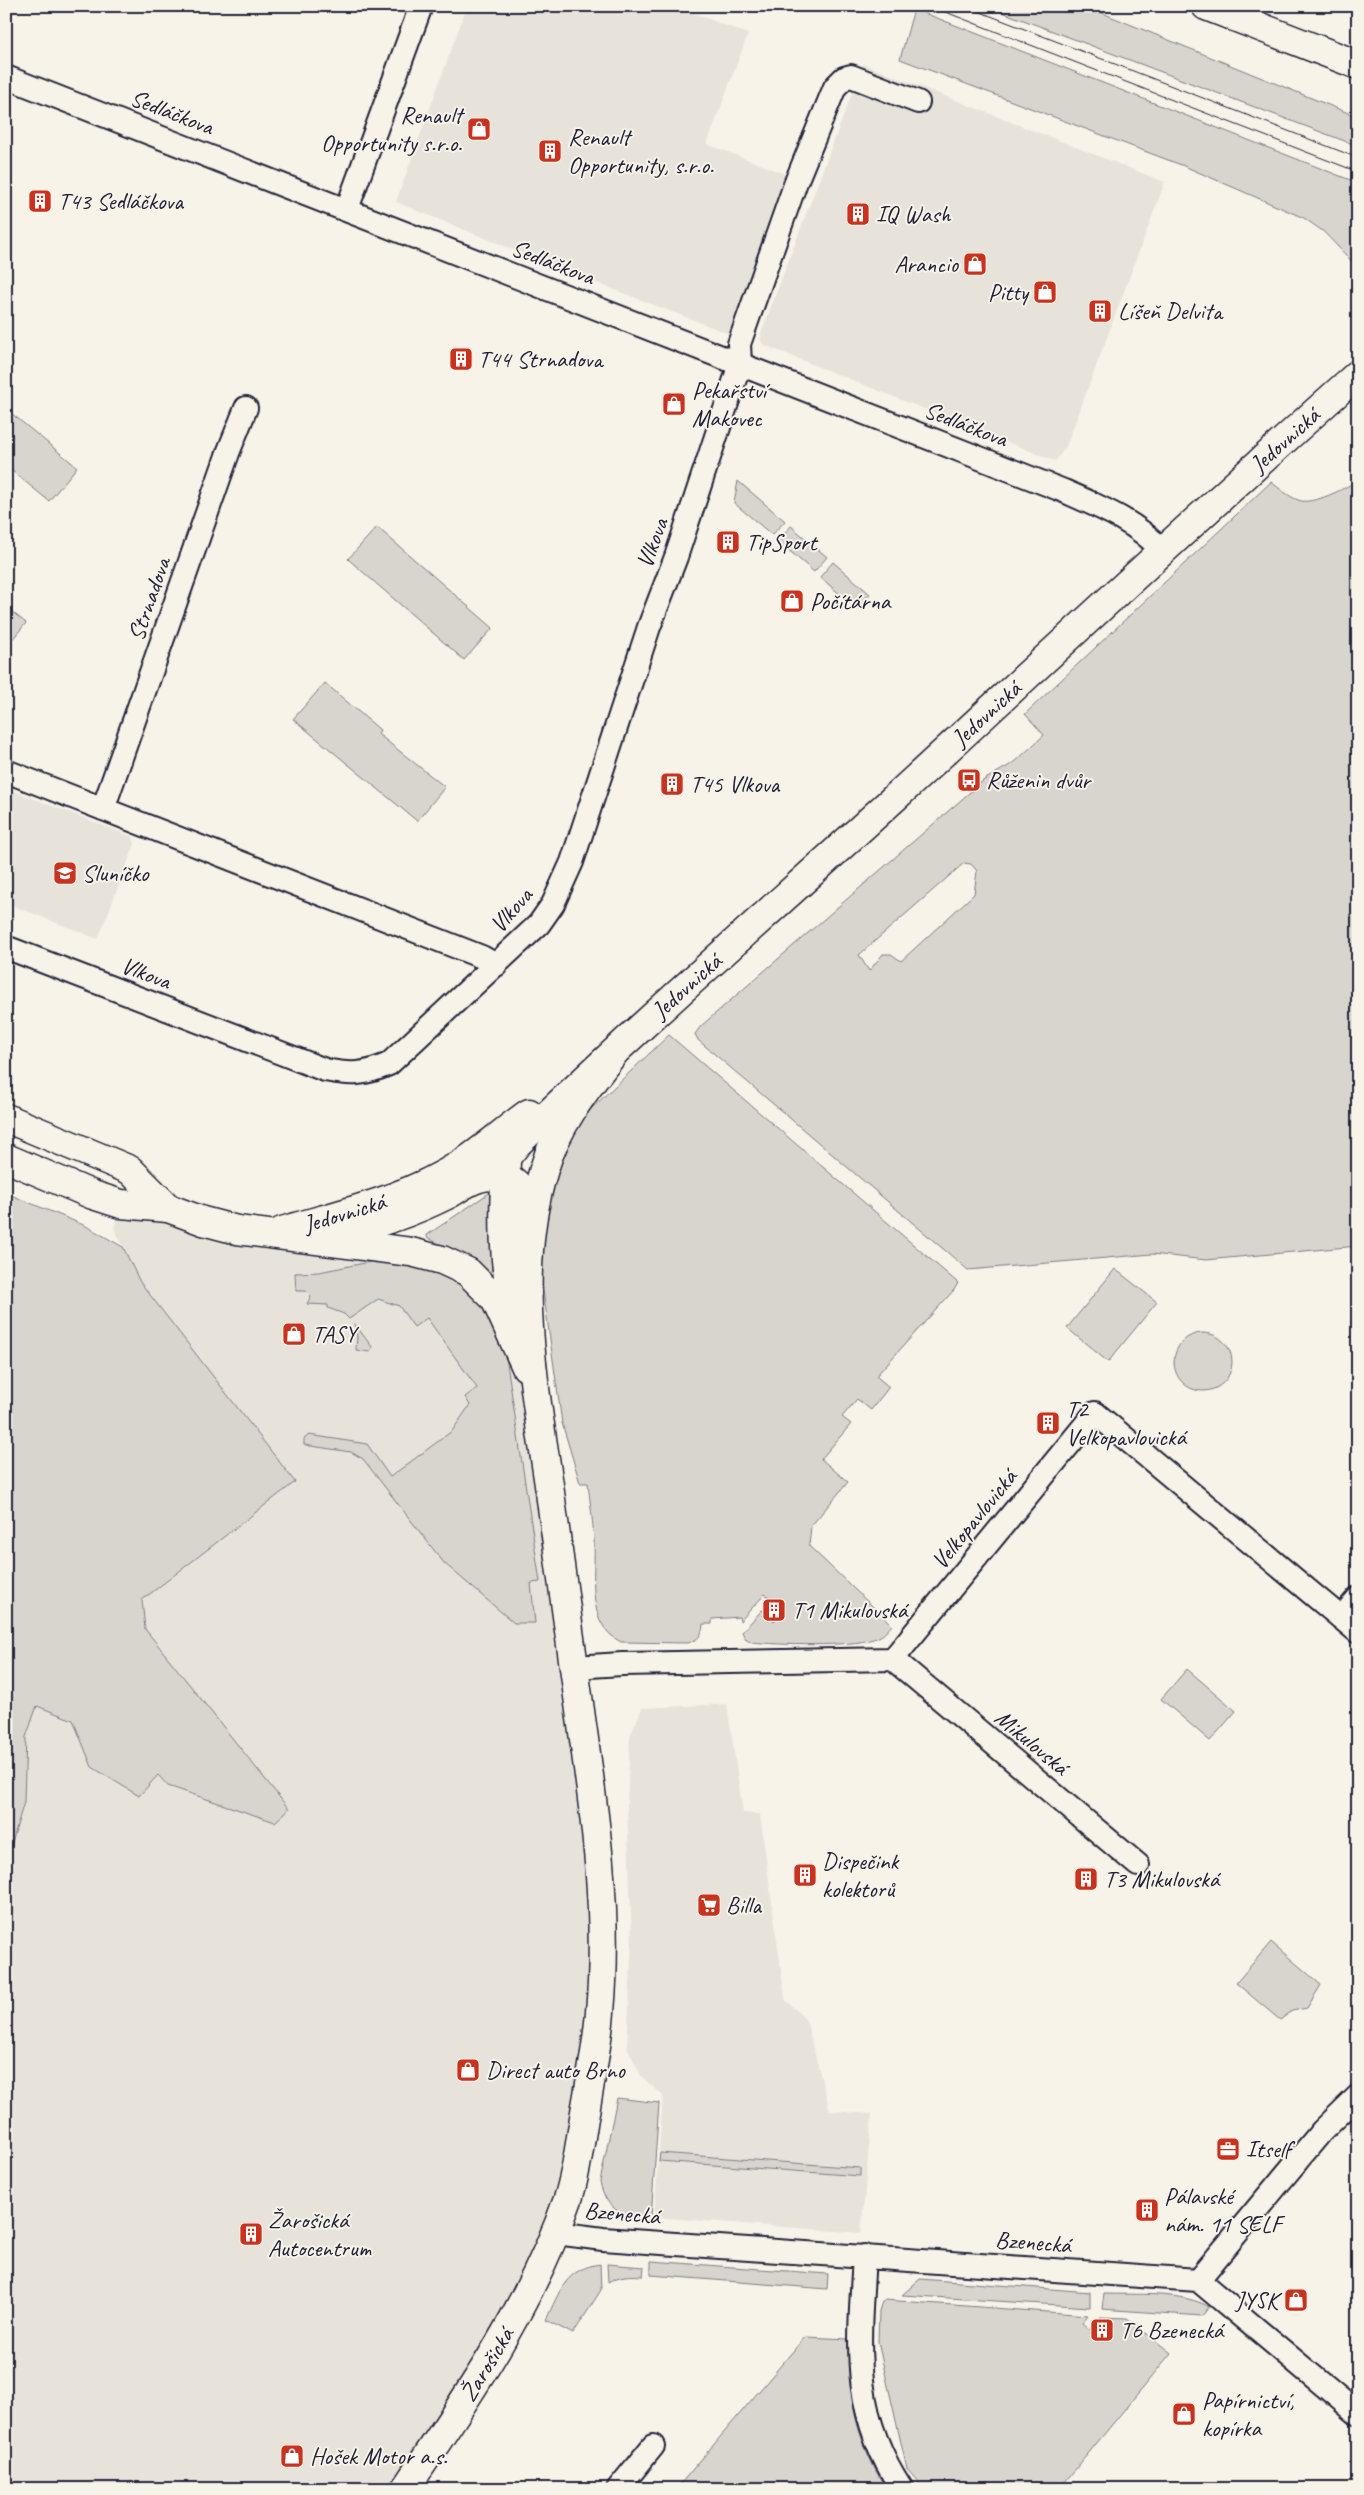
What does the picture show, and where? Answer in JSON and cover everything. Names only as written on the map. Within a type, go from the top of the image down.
[{"type":"main road","points":[[1206,6],[1358,65]]},
{"type":"main road","name":"Jedovnická","points":[[270,1234],[317,1233],[365,1227],[418,1208],[506,1160],[655,1013],[1358,374]]},
{"type":"main road","points":[[529,1238],[545,1165],[557,1137],[564,1122],[614,1053]]},
{"type":"main road","name":"Jedovnická","points":[[270,1234],[390,1199],[440,1176],[474,1155],[524,1116],[614,1053]]},
{"type":"main road","name":"Jedovnická","points":[[6,1118],[130,1170],[168,1208]]},
{"type":"main road","name":"Jedovnická","points":[[6,1158],[93,1195],[121,1204],[168,1208],[203,1222],[237,1230],[411,1252],[442,1260],[468,1272],[495,1299],[533,1382]]},
{"type":"main road","points":[[506,1160],[514,1182],[522,1192],[529,1238],[528,1305],[533,1382]]},
{"type":"main road","points":[[506,1160],[504,1223],[508,1290],[533,1382]]},
{"type":"main road","name":"Žarošická","points":[[405,2489],[492,2354],[526,2294],[556,2233],[574,2177],[600,2011],[604,1952],[596,1836],[533,1382]]},
{"type":"street","points":[[347,209],[421,6]]},
{"type":"street","points":[[740,364],[742,336],[796,182],[835,87],[844,78],[851,76],[918,102]]},
{"type":"street","name":"Sedláčkova","points":[[6,77],[1064,490],[1134,524],[1163,551]]},
{"type":"street","name":"Vlkova","points":[[8,948],[325,1070],[348,1074],[370,1072],[389,1064],[539,924],[553,904],[572,862],[649,627],[676,557],[740,364]]},
{"type":"street","name":"Strnadova","points":[[103,809],[228,453],[246,408]]},
{"type":"street","points":[[6,771],[482,957],[496,965]]},
{"type":"street","name":"Velkopavlovická","points":[[893,1659],[1096,1413],[1350,1625],[1358,1598]]},
{"type":"street","points":[[574,1667],[622,1664],[893,1659]]},
{"type":"street","name":"Mikulovská","points":[[893,1659],[1138,1865]]},
{"type":"street","points":[[1357,2100],[1322,2131],[1198,2280],[1358,2414]]},
{"type":"street","name":"Bzenecká","points":[[556,2233],[603,2239],[1198,2280]]},
{"type":"street","points":[[864,2256],[860,2344],[862,2388],[875,2442],[887,2467],[902,2489]]},
{"type":"street","points":[[618,2489],[653,2446]]},
{"type":"shaded area","points":[[467,6],[646,6],[693,13],[748,34],[707,144],[788,175],[730,334],[563,270],[396,202]]},
{"type":"shaded area","points":[[986,6],[1085,6],[1358,117],[1358,146]]},
{"type":"shaded area","points":[[914,9],[1358,183],[1358,268],[1324,232],[1304,218],[1184,166],[900,59]]},
{"type":"shaded area","points":[[863,64],[1165,182],[1066,447],[1055,461],[764,345],[761,341],[761,333]]},
{"type":"shaded area","points":[[6,409],[77,467],[49,501],[6,466]]},
{"type":"shaded area","points":[[1358,480],[1358,1246],[1206,1260],[1152,1254],[968,1270],[698,1040],[695,1034],[701,1026],[984,780],[1015,762],[1044,735],[1025,714],[1271,482],[1298,500],[1312,501],[1329,495]],"holes":[[[964,863],[971,864],[977,871],[974,894],[901,961],[891,954],[883,954],[869,971],[859,955]]]},
{"type":"shaded area","points":[[738,481],[785,521],[772,535],[734,503]]},
{"type":"shaded area","points":[[791,526],[827,557],[814,572],[778,541]]},
{"type":"shaded area","points":[[377,527],[493,628],[464,660],[348,559]]},
{"type":"shaded area","points":[[833,562],[870,594],[857,609],[820,577]]},
{"type":"shaded area","points":[[6,607],[26,623],[6,647]]},
{"type":"shaded area","points":[[325,683],[380,730],[378,734],[445,787],[417,821],[293,719]]},
{"type":"shaded area","name":"Sluníčko","points":[[6,788],[133,837],[135,844],[98,939],[6,903]]},
{"type":"shaded area","points":[[669,1035],[958,1283],[954,1290],[876,1376],[889,1387],[871,1410],[857,1399],[842,1417],[851,1424],[821,1459],[848,1482],[811,1526],[809,1546],[892,1625],[884,1634],[876,1638],[863,1642],[832,1644],[752,1642],[745,1638],[742,1632],[762,1610],[774,1621],[785,1609],[765,1594],[740,1621],[739,1617],[712,1619],[712,1624],[703,1624],[699,1636],[688,1643],[621,1642],[609,1634],[601,1623],[594,1597],[594,1533],[588,1483],[580,1483],[562,1423],[540,1269],[542,1214],[574,1125]]},
{"type":"shaded area","points":[[6,1193],[86,1226],[123,1247],[140,1282],[295,1482],[142,1600],[145,1629],[289,1809],[275,1822],[168,1786],[158,1775],[139,1796],[92,1767],[73,1720],[37,1706],[26,1737],[24,1802],[6,1863]]},
{"type":"shaded area","points":[[489,1193],[492,1269],[489,1273],[427,1237],[427,1235]]},
{"type":"shaded area","points":[[121,1204],[393,1249],[533,1382],[601,1887],[570,2194],[405,2489],[6,2489],[6,1863],[24,1802],[26,1737],[37,1705],[73,1720],[92,1767],[139,1795],[158,1775],[289,1809],[145,1629],[142,1600],[295,1482],[140,1282],[114,1228]]},
{"type":"shaded area","points":[[380,1260],[430,1265],[480,1295],[505,1350],[540,1582],[531,1583],[535,1623],[514,1623],[444,1563],[363,1459],[351,1452],[304,1445],[304,1439],[309,1435],[367,1444],[390,1477],[452,1431],[470,1405],[465,1397],[477,1388],[427,1318],[414,1327],[399,1306],[378,1299],[349,1319],[344,1314],[328,1308],[328,1305],[307,1304],[311,1296],[306,1291],[296,1291],[295,1273],[319,1272]]},
{"type":"shaded area","points":[[1115,1269],[1157,1302],[1108,1362],[1067,1328]]},
{"type":"shaded area","points":[[354,1323],[372,1347],[370,1352],[356,1350],[357,1337]]},
{"type":"shaded area","points":[[1203,1333],[1219,1338],[1227,1346],[1232,1362],[1227,1378],[1219,1386],[1203,1391],[1187,1386],[1179,1378],[1174,1362],[1179,1346],[1187,1338]]},
{"type":"shaded area","points":[[1187,1669],[1236,1711],[1210,1741],[1161,1699]]},
{"type":"shaded area","points":[[727,1704],[743,1813],[760,1814],[785,1999],[806,2020],[830,2111],[872,2114],[861,2233],[654,2217],[663,2096],[641,2076],[627,2047],[632,1942],[627,1806],[630,1736],[642,1708]]},
{"type":"shaded area","points":[[1271,1942],[1321,1985],[1307,2008],[1292,2011],[1280,2020],[1236,1983]]},
{"type":"shaded area","points":[[617,2098],[659,2103],[651,2218],[632,2216],[617,2210],[607,2200],[600,2182]]},
{"type":"shaded area","points":[[660,2153],[860,2168],[860,2176],[659,2161]]},
{"type":"shaded area","points":[[651,2261],[828,2274],[827,2289],[651,2275]]},
{"type":"shaded area","points":[[600,2264],[601,2290],[573,2334],[546,2320],[560,2291],[571,2276],[588,2267]]},
{"type":"shaded area","points":[[607,2264],[644,2267],[643,2276],[625,2276],[608,2282]]},
{"type":"shaded area","points":[[920,2279],[1090,2292],[1090,2307],[902,2295]]},
{"type":"shaded area","points":[[1104,2294],[1172,2296],[1186,2298],[1209,2307],[1202,2316],[1102,2309]]},
{"type":"shaded area","points":[[885,2300],[1088,2315],[1082,2323],[1103,2341],[1113,2329],[1100,2317],[1127,2318],[1171,2353],[1059,2489],[924,2489],[907,2469],[878,2342],[879,2311],[882,2302]]},
{"type":"shaded area","points":[[805,2337],[849,2339],[850,2380],[856,2417],[867,2453],[886,2489],[676,2489]]},
{"type":"tram line","points":[[930,6],[1358,172]]},
{"type":"tram line","points":[[965,6],[1358,158]]},
{"type":"place","name":"Renault Opportunity s.r.o.","points":[[479,129]]},
{"type":"place","name":"Renault Opportunity, s.r.o.","points":[[550,151]]},
{"type":"place","name":"T43 Sedláčkova","points":[[40,201]]},
{"type":"place","name":"IQ Wash","points":[[858,214]]},
{"type":"place","name":"Arancio","points":[[975,264]]},
{"type":"place","name":"Pitty","points":[[1045,292]]},
{"type":"place","name":"Líšeň Delvita","points":[[1100,311]]},
{"type":"place","name":"T44 Strnadova","points":[[461,359]]},
{"type":"place","name":"Pekařství Makovec","points":[[674,404]]},
{"type":"place","name":"TipSport","points":[[728,542]]},
{"type":"place","name":"Počítárna","points":[[792,601]]},
{"type":"place","name":"Růženin dvůr","points":[[969,780]]},
{"type":"place","name":"T45 Vlkova","points":[[672,784]]},
{"type":"place","name":"Sluníčko","points":[[65,873]]},
{"type":"place","name":"TASY","points":[[294,1334]]},
{"type":"place","name":"T2 Velkopavlovická","points":[[1048,1423]]},
{"type":"place","name":"T1 Mikulovská","points":[[774,1610]]},
{"type":"place","name":"Dispečink kolektorů","points":[[805,1875]]},
{"type":"place","name":"T3 Mikulovská","points":[[1086,1879]]},
{"type":"place","name":"Billa","points":[[709,1905]]},
{"type":"place","name":"Direct auto Brno","points":[[468,2070]]},
{"type":"place","name":"Itself","points":[[1228,2149]]},
{"type":"place","name":"Pálavské nám. 11 SELF","points":[[1147,2210]]},
{"type":"place","name":"Žarošická Autocentrum","points":[[251,2234]]},
{"type":"place","name":"JYSK","points":[[1296,2300]]},
{"type":"place","name":"T6 Bzenecká","points":[[1102,2330]]},
{"type":"place","name":"Papírnictví, kopírka","points":[[1184,2414]]},
{"type":"place","name":"Hošek Motor a.s.","points":[[292,2456]]}]
